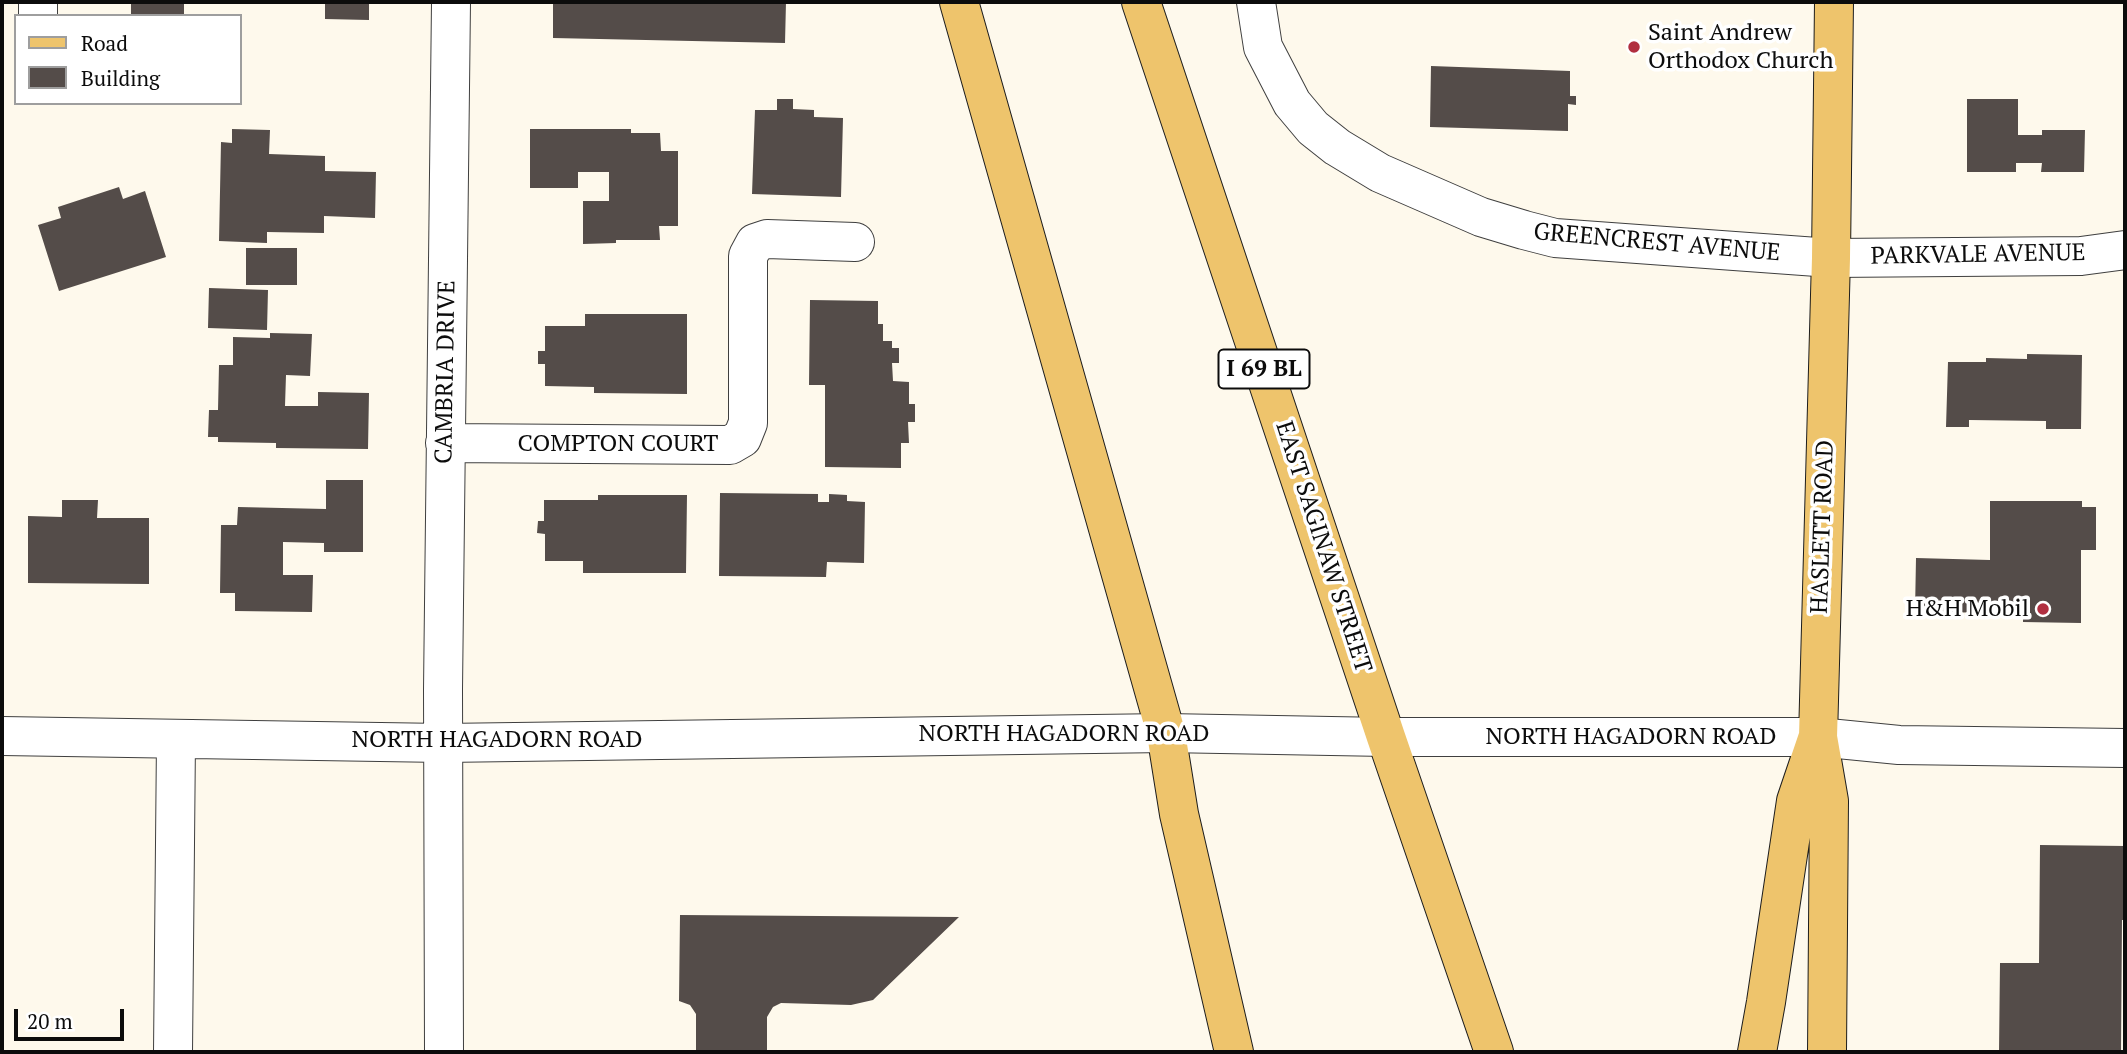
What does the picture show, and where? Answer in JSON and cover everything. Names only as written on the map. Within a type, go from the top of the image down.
[{"type":"main road","points":[[959,2],[1166,733],[1179,814],[1234,1052]]},
{"type":"main road","name":"EAST SAGINAW STREET","points":[[1141,2],[1494,1052]]},
{"type":"main road","name":"HASLETT ROAD","points":[[1826,1052],[1829,801],[1818,737],[1831,258],[1834,2]]},
{"type":"main road","points":[[1757,1052],[1796,801],[1818,737]]},
{"type":"street","name":"CAMBRIA DRIVE","points":[[444,1052],[445,443],[451,2]]},
{"type":"street","name":"GREENCREST AVENUE","points":[[1255,2],[1263,47],[1292,103],[1313,128],[1337,147],[1380,173],[1425,193],[1481,217],[1555,238],[1831,258]]},
{"type":"street","name":"COMPTON COURT","points":[[445,443],[730,445],[742,438],[748,423],[748,256],[755,243],[767,239],[855,242]]},
{"type":"street","name":"PARKVALE AVENUE","points":[[1831,258],[2081,256],[2125,250]]},
{"type":"street","name":"NORTH HAGADORN ROAD","points":[[2,736],[443,743],[1166,733],[1386,737],[1818,737],[1899,745],[2125,748]]},
{"type":"street","points":[[173,1052],[176,739]]},
{"type":"building","points":[[131,2],[184,2],[184,14],[131,14]]},
{"type":"building","points":[[325,2],[369,2],[369,20],[325,19]]},
{"type":"building","points":[[553,2],[786,2],[785,43],[553,38]]},
{"type":"building","points":[[1431,66],[1570,71],[1570,96],[1576,96],[1576,105],[1568,104],[1568,131],[1430,127]]},
{"type":"building","points":[[777,99],[793,99],[793,109],[814,110],[814,117],[843,118],[841,197],[752,194],[755,110],[777,110]]},
{"type":"building","points":[[1967,99],[2018,99],[2018,135],[2042,135],[2042,130],[2085,130],[2084,172],[2041,172],[2042,163],[2016,163],[2016,172],[1967,172]]},
{"type":"building","points":[[232,129],[270,130],[269,154],[325,156],[325,171],[376,172],[375,218],[324,216],[324,233],[267,232],[267,243],[219,241],[221,142],[232,143]]},
{"type":"building","points":[[530,129],[631,129],[631,133],[660,133],[661,151],[678,151],[678,226],[659,226],[660,240],[616,240],[616,243],[583,244],[583,201],[609,201],[609,172],[578,172],[578,188],[530,188]]},
{"type":"building","points":[[119,187],[123,199],[145,191],[166,257],[59,291],[38,225],[61,218],[58,207]]},
{"type":"building","points":[[246,248],[297,248],[297,285],[246,285]]},
{"type":"building","points":[[209,288],[268,290],[267,330],[208,328]]},
{"type":"building","points":[[810,300],[878,301],[878,324],[883,324],[883,341],[892,341],[892,348],[899,348],[899,363],[892,363],[893,381],[909,382],[909,404],[915,404],[915,422],[908,422],[909,443],[901,443],[901,468],[825,467],[825,385],[809,385]]},
{"type":"building","points":[[585,314],[687,314],[687,394],[594,393],[594,387],[545,386],[545,364],[538,364],[538,351],[545,351],[545,326],[585,326]]},
{"type":"building","points":[[270,333],[312,334],[310,376],[286,375],[285,406],[318,406],[318,392],[369,393],[368,449],[276,448],[276,443],[218,442],[218,437],[208,437],[209,410],[218,410],[219,365],[233,365],[233,337],[270,338]]},
{"type":"building","points":[[2027,354],[2082,355],[2081,429],[2046,429],[2046,421],[1969,420],[1969,427],[1946,427],[1948,362],[1986,362],[1986,358],[2027,359]]},
{"type":"building","points":[[326,480],[363,480],[363,552],[324,552],[324,543],[283,542],[283,575],[313,575],[312,612],[235,611],[235,593],[220,593],[221,525],[237,525],[238,507],[326,509]]},
{"type":"building","points":[[720,493],[818,494],[818,502],[829,502],[829,494],[847,495],[847,501],[865,502],[864,563],[827,562],[826,577],[719,576]]},
{"type":"building","points":[[598,495],[687,495],[686,573],[583,573],[583,561],[545,561],[545,534],[537,533],[538,521],[544,521],[544,500],[598,500]]},
{"type":"building","points":[[62,500],[98,500],[97,518],[149,518],[149,584],[28,583],[28,516],[62,517]]},
{"type":"building","points":[[1990,501],[2082,501],[2082,507],[2096,507],[2096,550],[2081,550],[2081,623],[2023,622],[2023,613],[1915,612],[1916,558],[1990,560]]},
{"type":"building","points":[[2040,845],[2125,846],[2121,1052],[1999,1052],[2000,963],[2039,963]]},
{"type":"building","points":[[680,915],[959,917],[873,1000],[851,1005],[781,1003],[773,1007],[767,1017],[767,1052],[696,1052],[696,1014],[690,1005],[679,1001]]},
{"type":"place","name":"Saint Andrew Orthodox Church","points":[[1634,47]]},
{"type":"place","name":"H&H Mobil","points":[[2043,609]]}]
